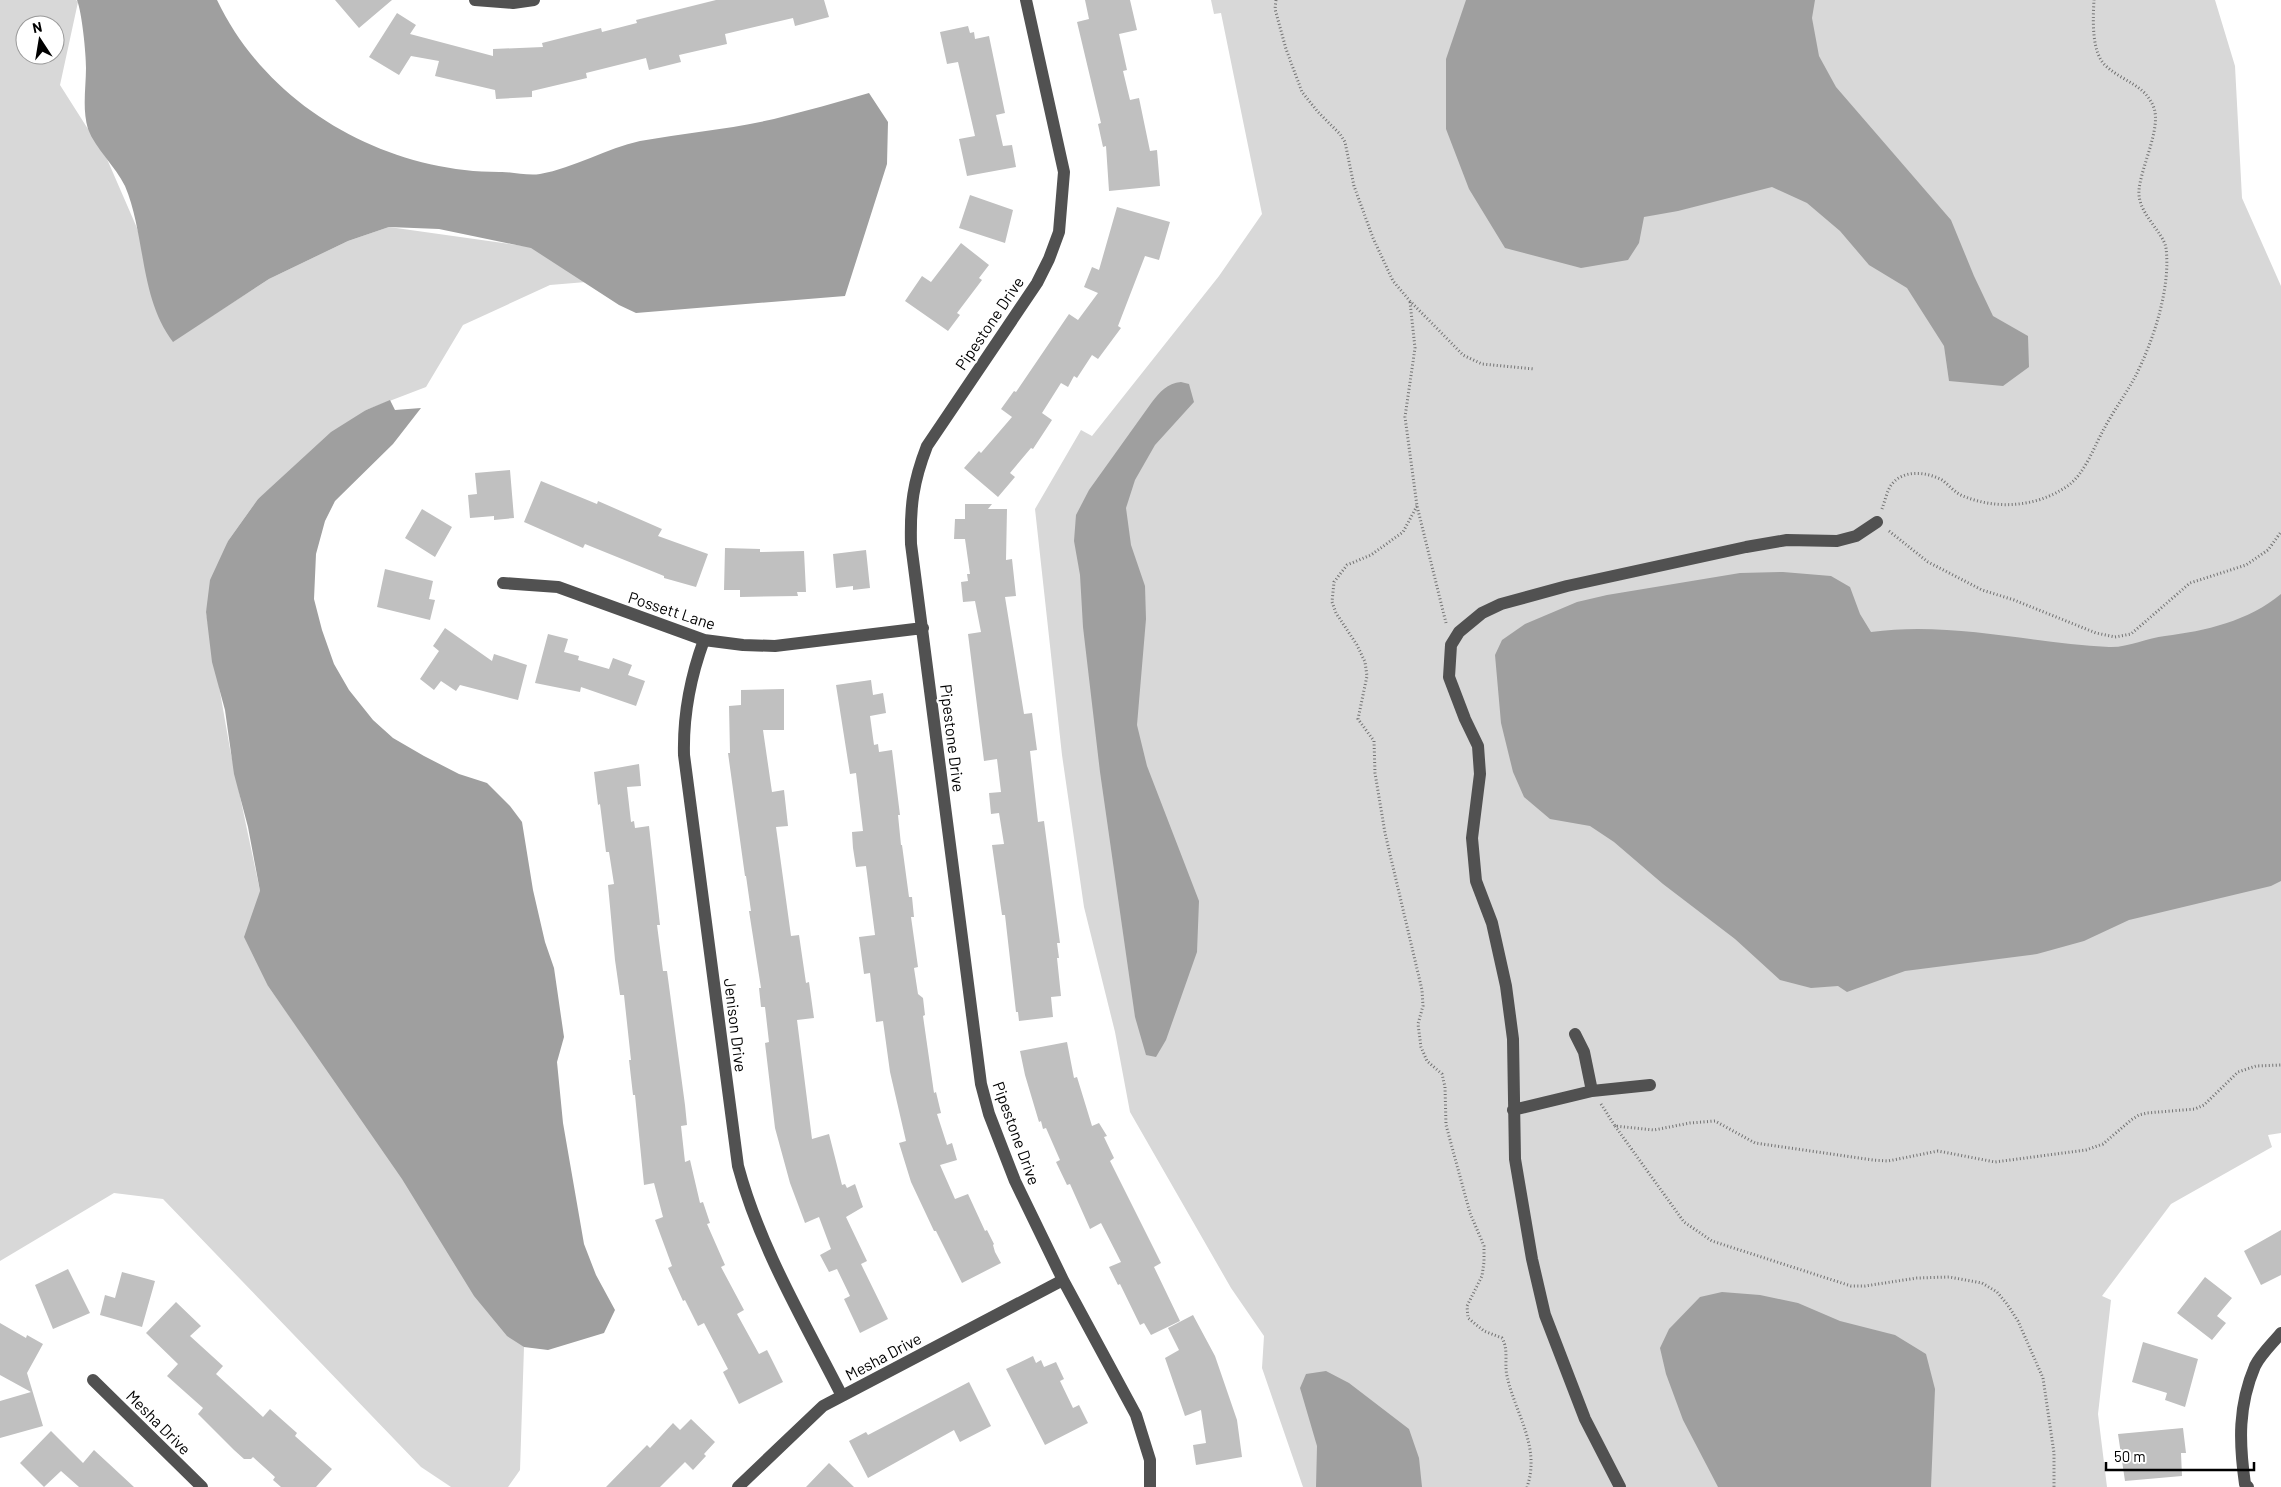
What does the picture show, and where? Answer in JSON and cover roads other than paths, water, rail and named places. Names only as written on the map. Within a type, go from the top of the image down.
[{"type":"street","points":[[475,0],[513,3],[534,0]]},
{"type":"street","name":"Pipestone Drive","points":[[1026,0],[1064,172],[1059,232],[1049,259],[1037,283],[932,438],[916,476],[910,512],[911,544],[981,1084],[989,1114],[1015,1181],[1063,1280],[1136,1415],[1150,1460],[1150,1487]]},
{"type":"street","points":[[1620,1487],[1585,1419],[1545,1315],[1532,1259],[1515,1159],[1513,1040],[1506,986],[1492,923],[1476,881],[1472,838],[1480,774],[1478,746],[1464,719],[1450,677],[1451,645],[1459,632],[1482,613],[1501,604],[1567,586],[1746,547],[1787,540],[1837,541],[1856,536],[1877,522]]},
{"type":"street","name":"Possett Lane","points":[[503,583],[558,587],[704,640],[743,645],[775,646],[923,628]]},
{"type":"street","name":"Jenison Drive","points":[[704,640],[695,665],[688,696],[684,725],[684,755],[738,1166],[747,1200],[761,1235],[842,1396]]},
{"type":"street","points":[[1575,1034],[1584,1052],[1592,1091]]},
{"type":"street","points":[[1513,1110],[1592,1091],[1650,1085]]},
{"type":"street","name":"Mesha Drive","points":[[738,1487],[809,1417],[823,1406],[1063,1280]]},
{"type":"street","points":[[2248,1487],[2245,1484],[2240,1446],[2242,1407],[2256,1365],[2281,1333]]},
{"type":"street","name":"Mesha Drive","points":[[93,1380],[202,1487]]}]
